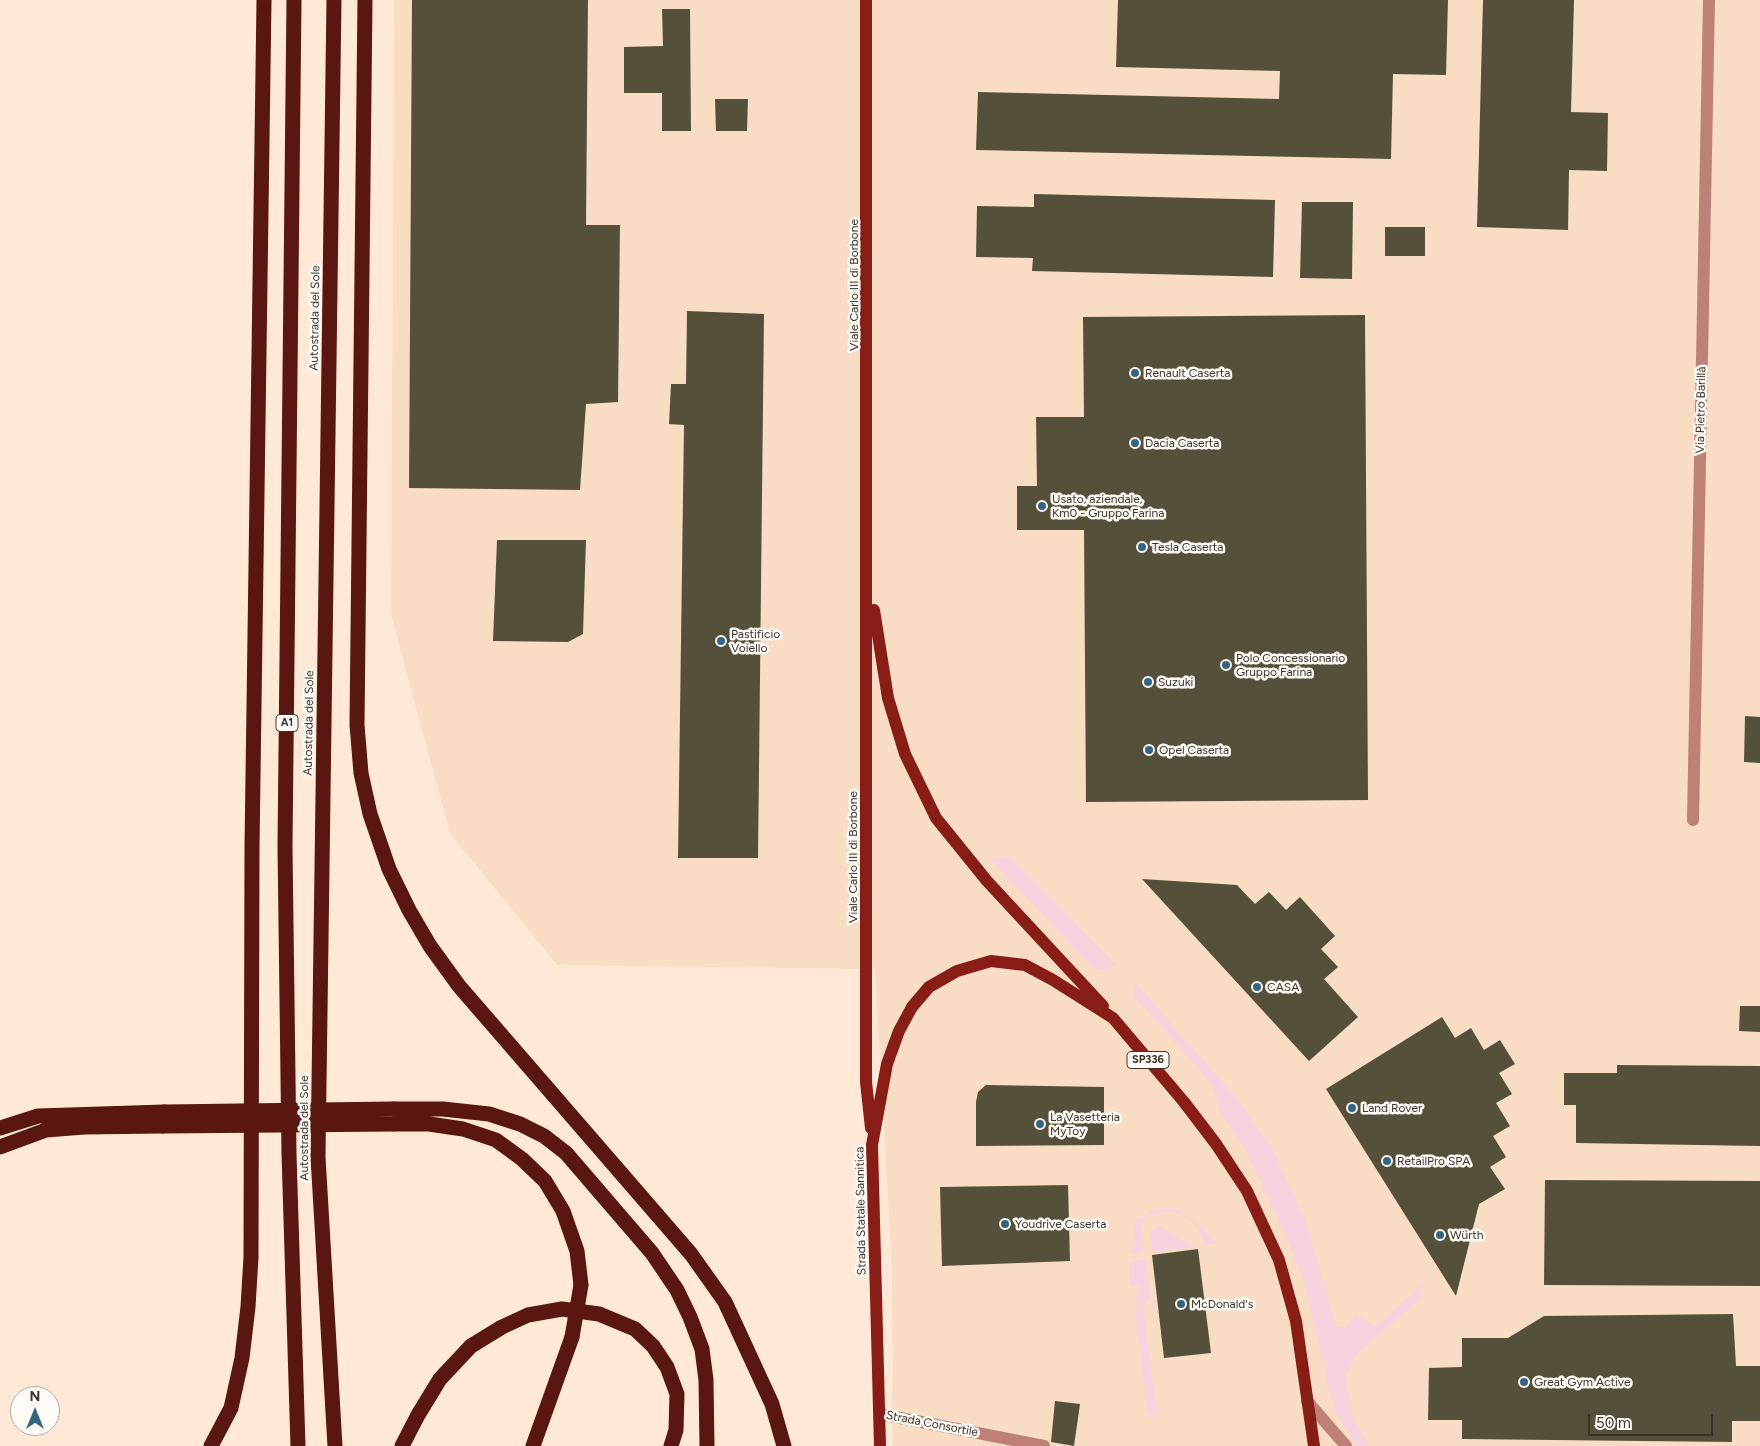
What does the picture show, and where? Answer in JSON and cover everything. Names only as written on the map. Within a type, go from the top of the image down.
[{"type":"highway","points":[[211,1446],[231,1408],[242,1358],[251,1257],[252,847],[264,0]]},
{"type":"highway","name":"Autostrada del Sole","points":[[294,0],[285,846],[290,1174],[298,1446]]},
{"type":"highway","name":"Autostrada del Sole","points":[[334,0],[318,1156],[335,1446]]},
{"type":"highway","points":[[366,0],[357,725],[361,773],[370,814],[389,869],[408,910],[453,978],[691,1254],[724,1302],[772,1404],[784,1446]]},
{"type":"highway","points":[[0,1147],[46,1130],[163,1119],[394,1116],[443,1109],[489,1114],[520,1124],[544,1136],[566,1154],[652,1253],[677,1290],[702,1349],[706,1380],[707,1446]]},
{"type":"highway","points":[[0,1128],[38,1116],[84,1113],[163,1119]]},
{"type":"highway","points":[[394,1116],[463,1129],[496,1140],[522,1159],[545,1181],[563,1211],[577,1251],[581,1285],[572,1337],[533,1446]]},
{"type":"highway","points":[[402,1446],[440,1379],[471,1346],[502,1327],[528,1315],[562,1309],[599,1314],[635,1329],[653,1346],[667,1366],[677,1394],[676,1430],[671,1446]]},
{"type":"main road","name":"Viale Carlo III di Borbone","points":[[866,0],[868,570],[866,1082],[872,1145]]},
{"type":"main road","name":"Viale Carlo III di Borbone","points":[[868,570],[888,698],[905,754],[936,818],[987,881],[1112,1018]]},
{"type":"main road","name":"Strada Statale Sannitica","points":[[880,1446],[872,1145],[887,1064],[898,1031],[912,1007],[929,987],[957,970],[991,961],[1025,965],[1053,980],[1112,1018],[1184,1102],[1216,1144],[1247,1191],[1279,1260],[1296,1321],[1314,1446]]},
{"type":"street","name":"Via Pietro Barillà","points":[[1693,820],[1709,0]]},
{"type":"street","points":[[1307,1401],[1346,1446]]},
{"type":"street","name":"Strada Consortile","points":[[880,1414],[1044,1446]]},
{"type":"shaded area","points":[[394,0],[1760,0],[1760,1446],[893,1446],[892,1270],[875,969],[557,965],[450,833],[391,615]]},
{"type":"shaded area","points":[[1011,857],[1115,964],[1108,969],[1094,969],[990,859]]},
{"type":"shaded area","points":[[1136,983],[1237,1099],[1272,1148],[1305,1220],[1336,1327],[1346,1327],[1355,1314],[1375,1326],[1422,1285],[1422,1297],[1357,1354],[1345,1376],[1353,1419],[1369,1446],[1356,1446],[1334,1408],[1304,1281],[1279,1220],[1243,1145],[1219,1111],[1215,1092],[1200,1070],[1133,995]]},
{"type":"shaded area","points":[[1177,1209],[1199,1225],[1217,1243],[1205,1245],[1198,1228],[1193,1222],[1174,1211],[1167,1211],[1145,1217],[1141,1224],[1143,1252],[1131,1254],[1136,1220],[1154,1210]]},
{"type":"shaded area","points":[[1156,1227],[1161,1227],[1194,1247],[1153,1252],[1151,1233]]},
{"type":"shaded area","points":[[1146,1260],[1150,1296],[1143,1309],[1157,1415],[1148,1415],[1136,1315],[1139,1285],[1129,1285],[1129,1263]]},
{"type":"building","points":[[412,0],[588,0],[586,225],[620,225],[618,402],[586,404],[580,490],[409,488]]},
{"type":"building","points":[[1118,0],[1448,0],[1446,75],[1393,74],[1391,159],[976,150],[978,92],[1279,99],[1280,71],[1116,67]]},
{"type":"building","points":[[1483,0],[1574,0],[1571,112],[1608,113],[1607,171],[1569,170],[1568,230],[1477,227]]},
{"type":"building","points":[[662,9],[690,9],[691,131],[662,131],[662,93],[624,93],[624,47],[663,46]]},
{"type":"building","points":[[715,99],[748,99],[747,131],[716,131]]},
{"type":"building","points":[[1034,194],[1275,200],[1273,277],[1032,271],[1033,258],[976,257],[977,206],[1034,207]]},
{"type":"building","points":[[1302,202],[1353,202],[1352,279],[1300,278]]},
{"type":"building","points":[[1385,227],[1425,227],[1425,256],[1385,256]]},
{"type":"building","name":"Pastificio Voiello","points":[[687,311],[764,314],[758,858],[678,858],[684,425],[669,424],[671,384],[686,384]]},
{"type":"building","name":"Polo Concessionario Gruppo Farina","points":[[1365,315],[1368,800],[1086,802],[1084,530],[1017,530],[1017,486],[1037,486],[1036,417],[1084,417],[1083,317]]},
{"type":"building","points":[[497,540],[586,540],[583,634],[568,642],[493,641]]},
{"type":"building","points":[[1745,716],[1760,717],[1760,763],[1744,762]]},
{"type":"building","points":[[1142,879],[1237,885],[1255,904],[1269,892],[1286,910],[1300,897],[1335,936],[1321,949],[1338,967],[1324,979],[1358,1017],[1309,1061]]},
{"type":"building","points":[[1740,1006],[1760,1006],[1760,1032],[1739,1031]]},
{"type":"building","points":[[1442,1017],[1455,1038],[1471,1028],[1484,1050],[1500,1040],[1515,1064],[1499,1073],[1512,1094],[1496,1103],[1510,1126],[1493,1136],[1506,1157],[1490,1167],[1505,1189],[1479,1204],[1456,1296],[1326,1089]]},
{"type":"building","points":[[1617,1065],[1760,1066],[1760,1146],[1576,1143],[1576,1105],[1564,1105],[1564,1073],[1617,1073]]},
{"type":"building","name":"La Vasetteria MyToy","points":[[986,1085],[1104,1087],[1104,1145],[976,1146],[976,1102],[978,1092]]},
{"type":"building","points":[[1545,1180],[1760,1181],[1760,1286],[1544,1285]]},
{"type":"building","name":"Youdrive Caserta","points":[[1068,1185],[1070,1261],[942,1266],[940,1187]]},
{"type":"building","name":"McDonald's","points":[[1198,1249],[1211,1353],[1164,1358],[1152,1255]]},
{"type":"building","points":[[1733,1314],[1736,1366],[1760,1366],[1760,1421],[1732,1421],[1732,1442],[1462,1439],[1462,1420],[1428,1420],[1429,1368],[1462,1367],[1462,1338],[1508,1338],[1544,1316]]},
{"type":"building","points":[[1055,1401],[1080,1404],[1074,1446],[1051,1442]]},
{"type":"place","name":"Renault Caserta","points":[[1135,373]]},
{"type":"place","name":"Dacia Caserta","points":[[1135,443]]},
{"type":"place","name":"Usato, aziendale, Km0 - Gruppo Farina","points":[[1042,506]]},
{"type":"place","name":"Tesla Caserta","points":[[1142,547]]},
{"type":"place","name":"Pastificio Voiello","points":[[721,641]]},
{"type":"place","name":"Polo Concessionario Gruppo Farina","points":[[1226,665]]},
{"type":"place","name":"Suzuki","points":[[1148,682]]},
{"type":"place","name":"Opel Caserta","points":[[1149,750]]},
{"type":"place","name":"CASA","points":[[1257,987]]},
{"type":"place","name":"Land Rover","points":[[1352,1108]]},
{"type":"place","name":"La Vasetteria MyToy","points":[[1040,1124]]},
{"type":"place","name":"RetailPro SPA","points":[[1387,1161]]},
{"type":"place","name":"Youdrive Caserta","points":[[1005,1224]]},
{"type":"place","name":"Würth","points":[[1440,1235]]},
{"type":"place","name":"McDonald's","points":[[1181,1304]]},
{"type":"place","name":"Great Gym Active","points":[[1524,1382]]}]
